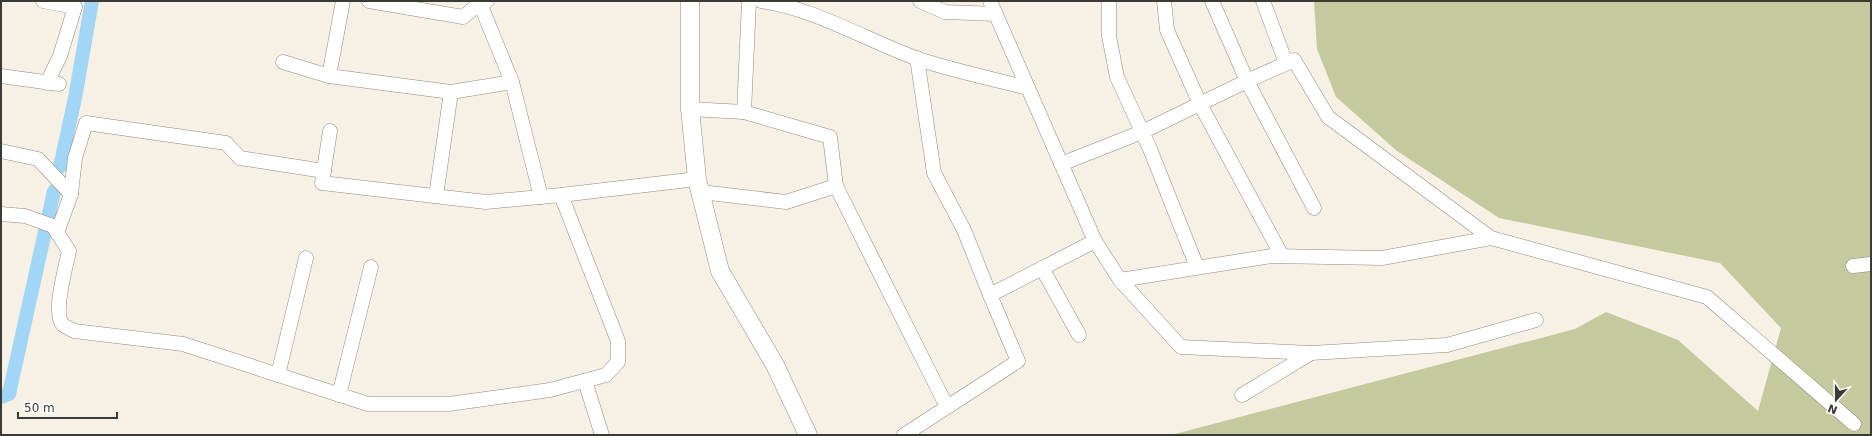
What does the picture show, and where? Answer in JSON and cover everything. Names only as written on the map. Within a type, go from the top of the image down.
[{"type":"street","points":[[1,76],[53,83],[75,7],[43,1]]},
{"type":"street","points":[[329,76],[343,1]]},
{"type":"street","points":[[369,1],[463,17],[482,2],[512,82],[540,197]]},
{"type":"street","points":[[690,1],[690,109],[699,186],[720,271],[775,365],[808,435]]},
{"type":"street","points":[[744,112],[749,1]]},
{"type":"street","points":[[761,1],[775,3],[835,24],[917,58],[1028,88]]},
{"type":"street","points":[[920,1],[946,12],[996,14]]},
{"type":"street","points":[[990,1],[1095,240],[1120,280],[1181,347],[1311,353],[1447,345],[1536,320]]},
{"type":"street","points":[[1109,1],[1110,36],[1117,77],[1142,132],[1197,268]]},
{"type":"street","points":[[1164,1],[1167,30],[1200,104],[1282,256]]},
{"type":"street","points":[[1212,1],[1247,81],[1314,208]]},
{"type":"street","points":[[1263,1],[1286,63]]},
{"type":"street","points":[[904,435],[1018,361],[964,230],[934,173],[917,58]]},
{"type":"street","points":[[1061,164],[1142,132],[1294,60],[1328,117],[1492,238],[1707,297],[1854,424]]},
{"type":"street","points":[[283,62],[329,76],[451,92],[512,82]]},
{"type":"street","points":[[436,196],[451,92]]},
{"type":"street","points":[[690,109],[744,112],[830,137],[836,186],[947,407]]},
{"type":"street","points":[[55,230],[71,194],[76,158],[86,123],[226,143],[240,158],[324,171]]},
{"type":"street","points":[[330,131],[322,183],[486,202],[560,195],[699,186],[786,202],[836,186]]},
{"type":"street","points":[[1,151],[38,159],[71,194]]},
{"type":"street","points":[[1,214],[25,216],[40,220],[55,230],[69,251],[58,307],[59,317],[63,325],[74,331],[183,344],[368,404],[449,404],[550,390],[606,376],[618,362],[618,341],[560,195]]},
{"type":"street","points":[[1120,280],[1272,256],[1382,258],[1492,238]]},
{"type":"street","points":[[990,295],[1095,240]]},
{"type":"street","points":[[278,375],[306,258]]},
{"type":"street","points":[[1853,266],[1871,264]]},
{"type":"street","points":[[339,395],[371,267]]},
{"type":"street","points":[[1042,268],[1079,335]]},
{"type":"street","points":[[1242,395],[1311,353]]},
{"type":"street","points":[[585,381],[602,435]]},
{"type":"green space","points":[[1314,1],[1871,1],[1871,435],[1171,435],[1575,329],[1606,312],[1678,340],[1758,411],[1781,328],[1720,263],[1499,218],[1397,151],[1336,97],[1317,49]]},
{"type":"waterway","points":[[60,167],[75,98],[92,1]]},
{"type":"waterway","points":[[1,397],[9,394],[54,191]]}]
